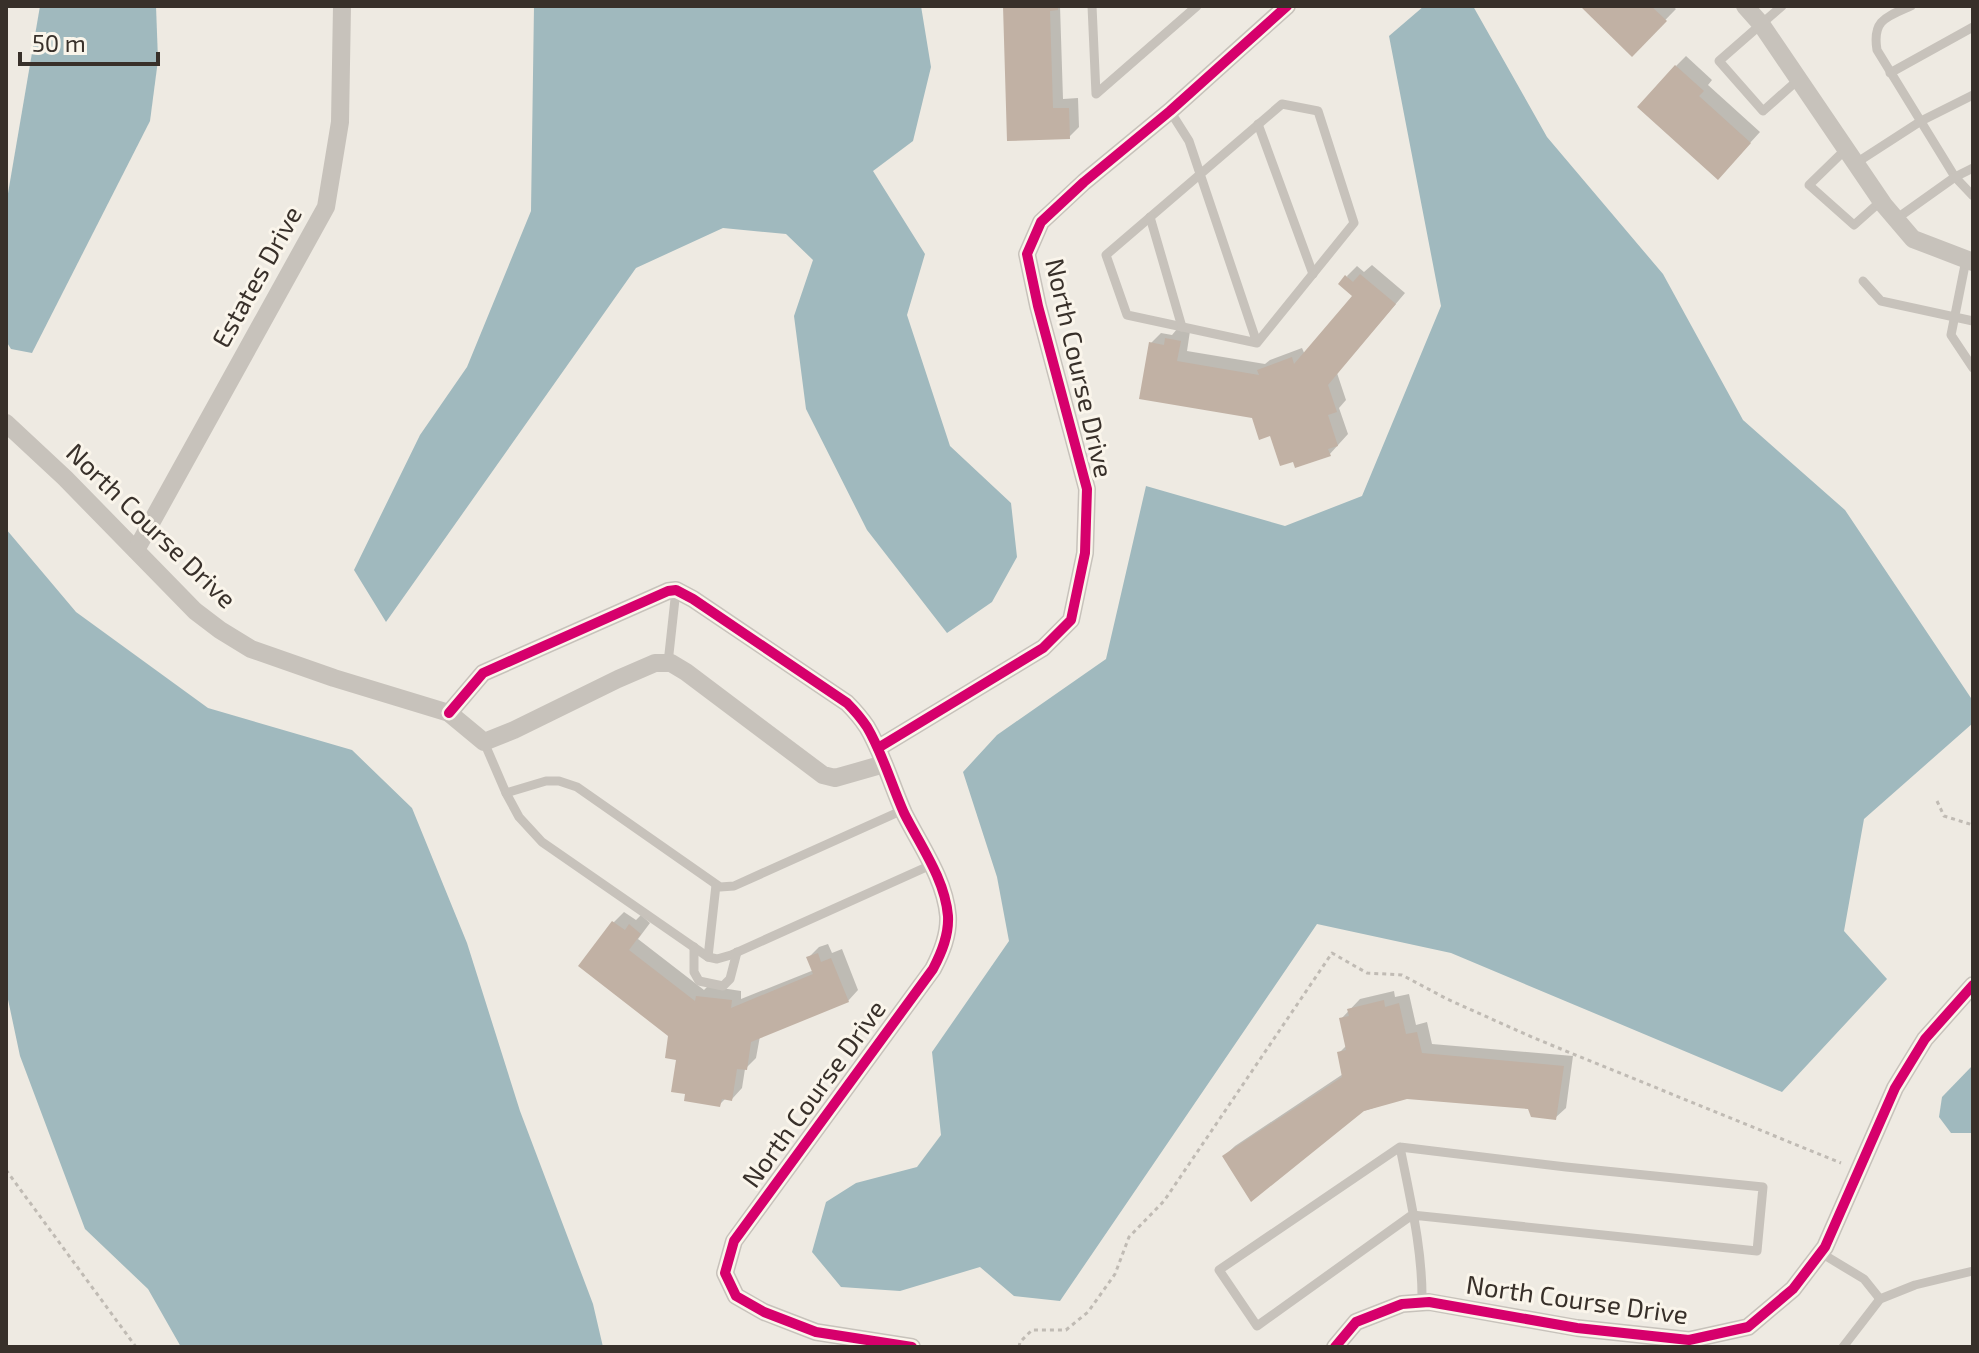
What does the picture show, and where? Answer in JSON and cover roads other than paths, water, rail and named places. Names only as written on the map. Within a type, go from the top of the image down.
[{"type":"street","name":"Estates Drive","points":[[136,550],[326,207],[340,122],[342,6]]},
{"type":"street","name":"North Course Drive","points":[[668,663],[686,672],[823,775],[835,778],[881,756],[1043,648],[1071,620],[1085,553],[1087,489],[1027,254],[1041,222],[1287,6]]},
{"type":"street","points":[[1745,6],[1761,24],[1882,200],[1913,239],[1970,261]]},
{"type":"street","name":"North Course Drive","points":[[6,423],[65,478],[195,611],[220,630],[251,649],[449,713],[484,742]]},
{"type":"street","name":"North Course Drive","points":[[676,590],[847,703],[865,724],[944,895],[948,917],[945,946],[933,969],[734,1241],[725,1273],[736,1296],[764,1312],[816,1332],[912,1347]]},
{"type":"street","points":[[449,713],[483,673],[676,590]]},
{"type":"street","points":[[484,742],[655,663],[668,663]]},
{"type":"street","name":"North Course Drive","points":[[1335,1347],[1356,1322],[1402,1304],[1429,1302],[1577,1328],[1689,1340],[1748,1327],[1793,1289],[1825,1247],[1895,1088],[1925,1039],[1973,985]]},
{"type":"lane","points":[[1092,6],[1096,94],[1197,6]]},
{"type":"lane","points":[[1782,6],[1719,61],[1763,111],[1799,79]]},
{"type":"lane","points":[[1911,6],[1884,18],[1877,27],[1877,50],[1955,177],[1973,196]]},
{"type":"lane","points":[[1890,73],[1973,27]]},
{"type":"lane","points":[[1882,200],[1854,225],[1809,185],[1851,156],[1973,95]]},
{"type":"lane","points":[[1282,104],[1318,111],[1354,223],[1257,343],[1127,315],[1106,255],[1282,104]]},
{"type":"lane","points":[[1170,111],[1189,141],[1257,343]]},
{"type":"lane","points":[[1258,124],[1313,274]]},
{"type":"lane","points":[[1896,219],[1955,177],[1973,168]]},
{"type":"lane","points":[[1150,217],[1182,327]]},
{"type":"lane","points":[[1970,261],[1951,335],[1973,368]]},
{"type":"lane","points":[[1863,281],[1881,301],[1973,321]]},
{"type":"lane","points":[[668,663],[676,590]]},
{"type":"lane","points":[[484,742],[519,817],[542,842],[708,957],[717,959],[737,952],[931,865]]},
{"type":"lane","points":[[506,793],[546,781],[559,781],[577,787],[720,887],[734,886],[903,810]]},
{"type":"lane","points":[[708,957],[716,885]]},
{"type":"lane","points":[[694,947],[694,972],[699,981],[723,986],[730,979],[737,952]]},
{"type":"lane","points":[[1400,1147],[1423,1275],[1422,1303]]},
{"type":"lane","points":[[1400,1147],[1763,1187],[1757,1251],[1412,1215],[1257,1326],[1219,1270],[1400,1147]]},
{"type":"lane","points":[[1821,1253],[1864,1279],[1880,1299]]},
{"type":"lane","points":[[1843,1347],[1880,1299],[1915,1285],[1973,1271]]},
{"type":"water","points":[[40,6],[156,6],[158,60],[150,121],[32,353],[11,349],[6,341],[6,205]]},
{"type":"water","points":[[534,6],[921,6],[931,67],[913,141],[873,171],[925,254],[907,315],[950,446],[1011,503],[1017,557],[992,602],[947,633],[867,530],[806,409],[794,316],[813,260],[786,234],[723,228],[636,268],[386,622],[354,570],[420,435],[467,367],[531,211]]},
{"type":"water","points":[[1424,6],[1473,6],[1547,137],[1663,274],[1743,420],[1845,510],[1973,701],[1973,723],[1864,819],[1844,931],[1887,979],[1782,1092],[1451,953],[1317,924],[1060,1301],[1014,1296],[980,1267],[900,1291],[841,1287],[812,1252],[826,1202],[856,1183],[917,1167],[941,1135],[932,1052],[1009,941],[997,877],[963,772],[997,735],[1106,659],[1146,486],[1285,526],[1362,496],[1441,306],[1389,36]]},
{"type":"water","points":[[6,529],[76,612],[208,708],[352,750],[412,808],[467,943],[520,1111],[593,1304],[603,1347],[181,1347],[148,1289],[85,1229],[20,1056],[6,990]]},
{"type":"water","points":[[1973,1065],[1973,1133],[1951,1133],[1939,1117],[1942,1097]]}]
